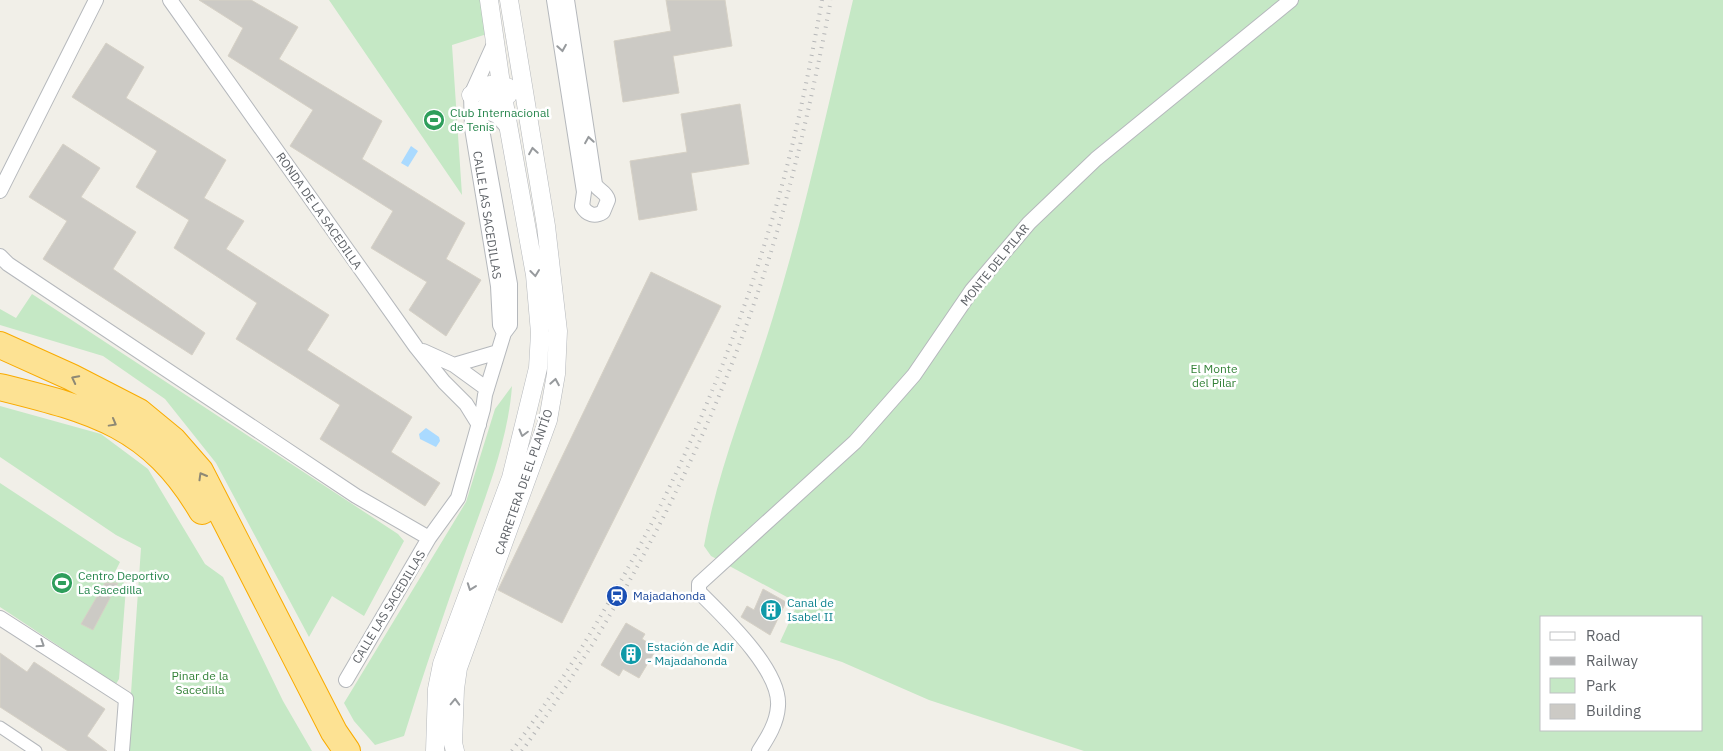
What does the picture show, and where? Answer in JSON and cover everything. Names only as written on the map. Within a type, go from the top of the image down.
[{"type":"highway","points":[[0,345],[70,377],[139,412],[173,440],[200,471],[334,732],[347,751]]},
{"type":"highway","points":[[0,387],[57,402],[107,419],[134,435],[171,467],[185,482],[211,526],[321,738],[330,751]]},
{"type":"street","points":[[0,191],[96,0]]},
{"type":"street","name":"RONDA DE LA SACEDILLA","points":[[170,0],[416,347],[444,382],[459,395]]},
{"type":"street","name":"CARRETERA DE EL PLANTÍO","points":[[434,751],[437,689],[442,664],[511,478],[538,368],[540,333],[535,275],[502,91],[489,0]]},
{"type":"street","points":[[482,110],[497,100],[508,82],[498,19],[498,0]]},
{"type":"street","name":"CARRETERA DE EL PLANTÍO","points":[[455,751],[455,689],[458,668],[548,420],[556,374],[558,332],[546,226],[509,0]]},
{"type":"street","points":[[554,0],[584,192],[582,206],[588,213],[596,215],[604,212],[608,200],[605,193],[597,188],[595,184],[567,0]]},
{"type":"street","name":"MONTE DEL PILAR","points":[[758,751],[775,722],[778,705],[773,681],[752,650],[698,587],[855,442],[886,409],[914,375],[972,290],[1029,222],[1096,159],[1291,0]]},
{"type":"street","name":"CALLE LAS SACEDILLAS","points":[[495,42],[471,95],[472,128],[498,286],[500,325],[504,333]]},
{"type":"street","points":[[471,95],[490,85],[496,85],[509,95],[524,175],[538,218],[546,226]]},
{"type":"street","points":[[482,110],[498,116],[510,130]]},
{"type":"street","name":"CALLE LAS SACEDILLAS","points":[[346,680],[429,538],[458,498],[498,352],[504,333],[510,325],[510,284],[482,124],[482,110]]},
{"type":"street","points":[[0,256],[8,264],[340,485],[429,538]]},
{"type":"street","points":[[416,347],[454,365],[486,392]]},
{"type":"street","points":[[454,365],[498,352]]},
{"type":"street","points":[[479,425],[459,395],[486,392]]},
{"type":"street","points":[[0,618],[126,699],[122,751]]},
{"type":"street","points":[[0,727],[36,751]]},
{"type":"green space","name":"Club Internacional de Tenis","points":[[329,0],[481,0],[487,34],[452,45],[462,195]]},
{"type":"green space","name":"El Monte del Pilar","points":[[853,0],[1723,0],[1723,751],[1084,751],[929,700],[842,662],[780,642],[798,603],[711,556],[704,546],[717,488],[785,278],[816,159]]},
{"type":"green space","points":[[32,294],[398,534],[404,541],[364,616],[332,596],[309,637],[216,463],[165,399],[103,356],[0,325],[0,309],[16,318]]},
{"type":"green space","points":[[512,386],[506,428],[495,470],[404,736],[375,745],[354,721],[344,703],[466,502],[495,409]]},
{"type":"green space","name":"Pinar de la Sacedilla","points":[[0,406],[101,434],[148,469],[205,564],[223,577],[283,701],[312,751],[127,751],[141,548],[116,535],[0,457]]},
{"type":"green space","name":"Centro Deportivo La Sacedilla","points":[[0,483],[120,562],[114,574],[122,580],[126,587],[119,679],[116,684],[0,607]]},
{"type":"water","points":[[411,146],[418,151],[408,167],[401,163]]},
{"type":"water","points":[[426,428],[439,437],[440,441],[436,447],[420,439],[419,434]]},
{"type":"building","points":[[199,0],[251,0],[298,27],[279,59],[382,121],[362,159],[465,223],[446,259],[481,280],[446,336],[409,310],[427,282],[371,248],[393,211],[290,146],[313,110],[228,56],[243,28]]},
{"type":"building","points":[[666,0],[725,0],[732,46],[673,56],[679,93],[623,102],[614,41],[671,31]]},
{"type":"building","points":[[106,43],[144,67],[126,98],[226,160],[204,198],[244,221],[226,249],[329,315],[307,350],[412,417],[391,452],[440,483],[425,506],[320,439],[340,405],[236,339],[257,303],[174,248],[189,220],[136,187],[157,151],[72,97]]},
{"type":"building","points":[[740,104],[749,164],[691,173],[697,210],[639,220],[630,161],[687,152],[681,114]]},
{"type":"building","points":[[63,144],[100,168],[81,197],[136,232],[113,269],[205,333],[192,355],[43,259],[67,221],[29,197]]},
{"type":"building","points":[[651,272],[721,306],[562,623],[498,590]]},
{"type":"building","points":[[105,583],[118,583],[93,630],[81,624]]},
{"type":"building","name":"Canal de Isabel II","points":[[763,589],[786,602],[770,635],[741,617],[747,606],[754,610]]},
{"type":"building","name":"Estación de Adif - Majadahonda","points":[[626,623],[645,634],[642,639],[657,648],[639,678],[623,669],[619,676],[601,665]]},
{"type":"building","points":[[0,653],[27,672],[34,662],[105,709],[87,736],[107,751],[68,751],[0,707]]},
{"type":"railway","points":[[512,751],[553,692],[592,630],[628,567],[662,503],[720,370],[746,302],[785,176],[822,0]]},
{"type":"railway","points":[[522,751],[563,691],[637,566],[671,502],[702,436],[730,369],[755,301],[793,175],[831,0]]},
{"type":"place","name":"Club Internacional de Tenis","points":[[434,120]]},
{"type":"place","name":"Centro Deportivo La Sacedilla","points":[[62,583]]},
{"type":"place","name":"Majadahonda","points":[[617,596]]},
{"type":"place","name":"Canal de Isabel II","points":[[771,610]]},
{"type":"place","name":"Estación de Adif - Majadahonda","points":[[631,654]]}]
